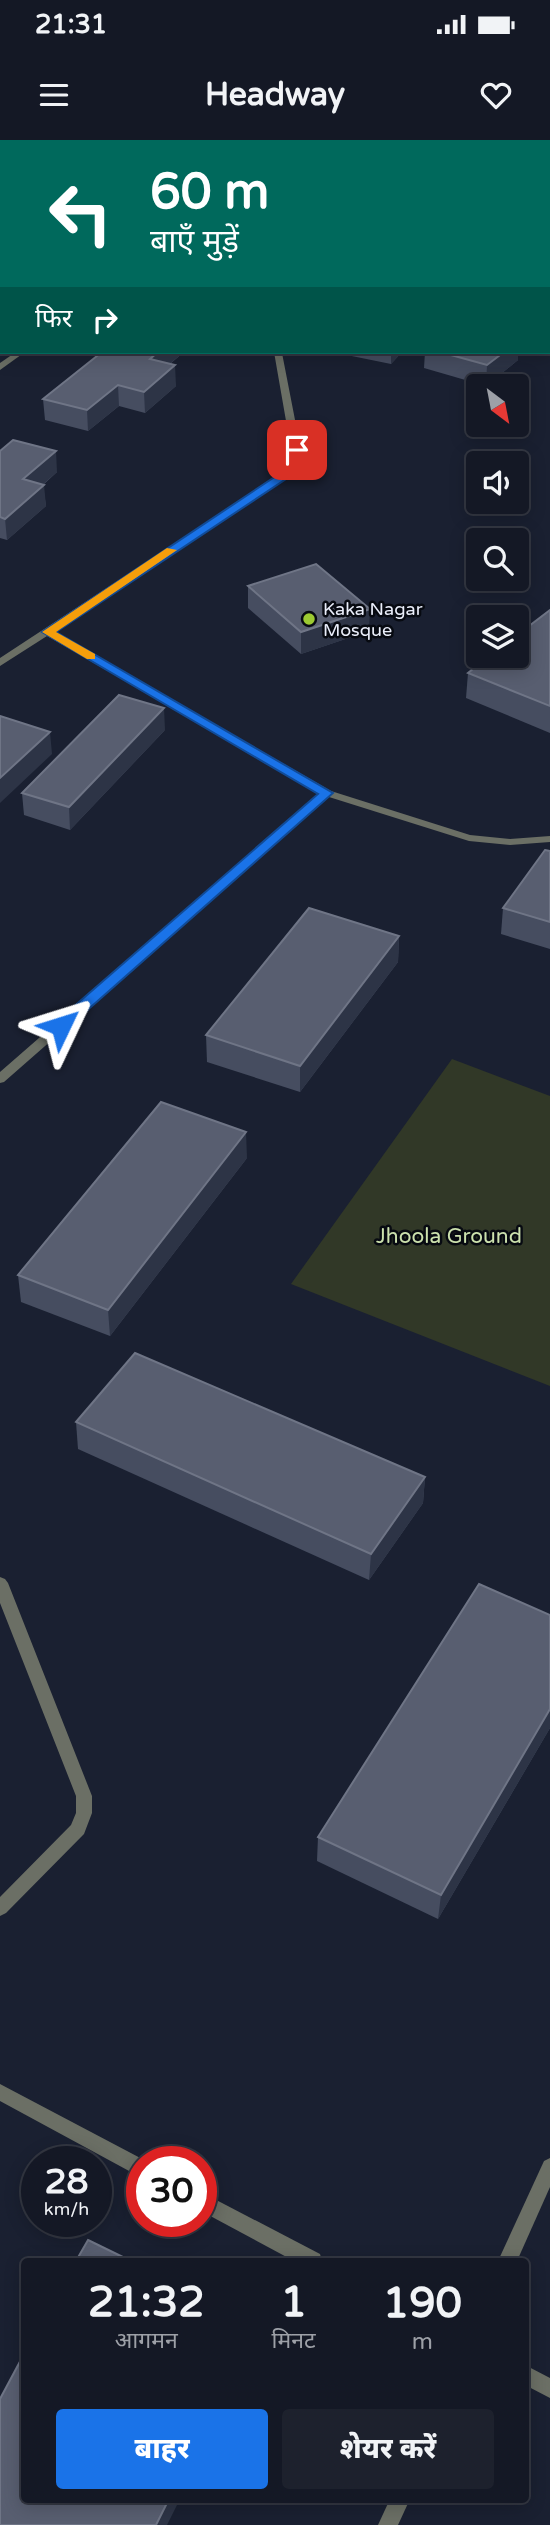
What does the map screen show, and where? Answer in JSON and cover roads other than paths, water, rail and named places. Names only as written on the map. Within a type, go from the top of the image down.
[{"type":"street","points":[[0,367],[18,354]]},
{"type":"street","points":[[0,663],[291,471],[299,461],[276,354]]},
{"type":"street","points":[[47,632],[327,793],[469,838],[510,842],[550,839]]},
{"type":"street","points":[[0,1079],[327,793]]},
{"type":"street","points":[[0,1583],[84,1796],[84,1814],[78,1829],[0,1908]]},
{"type":"street","points":[[0,2092],[126,2160]]},
{"type":"street","points":[[508,2258],[550,2167]]},
{"type":"street","points":[[217,2210],[307,2258]]},
{"type":"street","points":[[529,2377],[550,2388]]},
{"type":"street","points":[[388,2525],[398,2503]]},
{"type":"place","name":"Kaka Nagar Mosque","points":[[309,619]]},
{"type":"park label","name":"Jhoola Ground","points":[[449,1236]]}]
